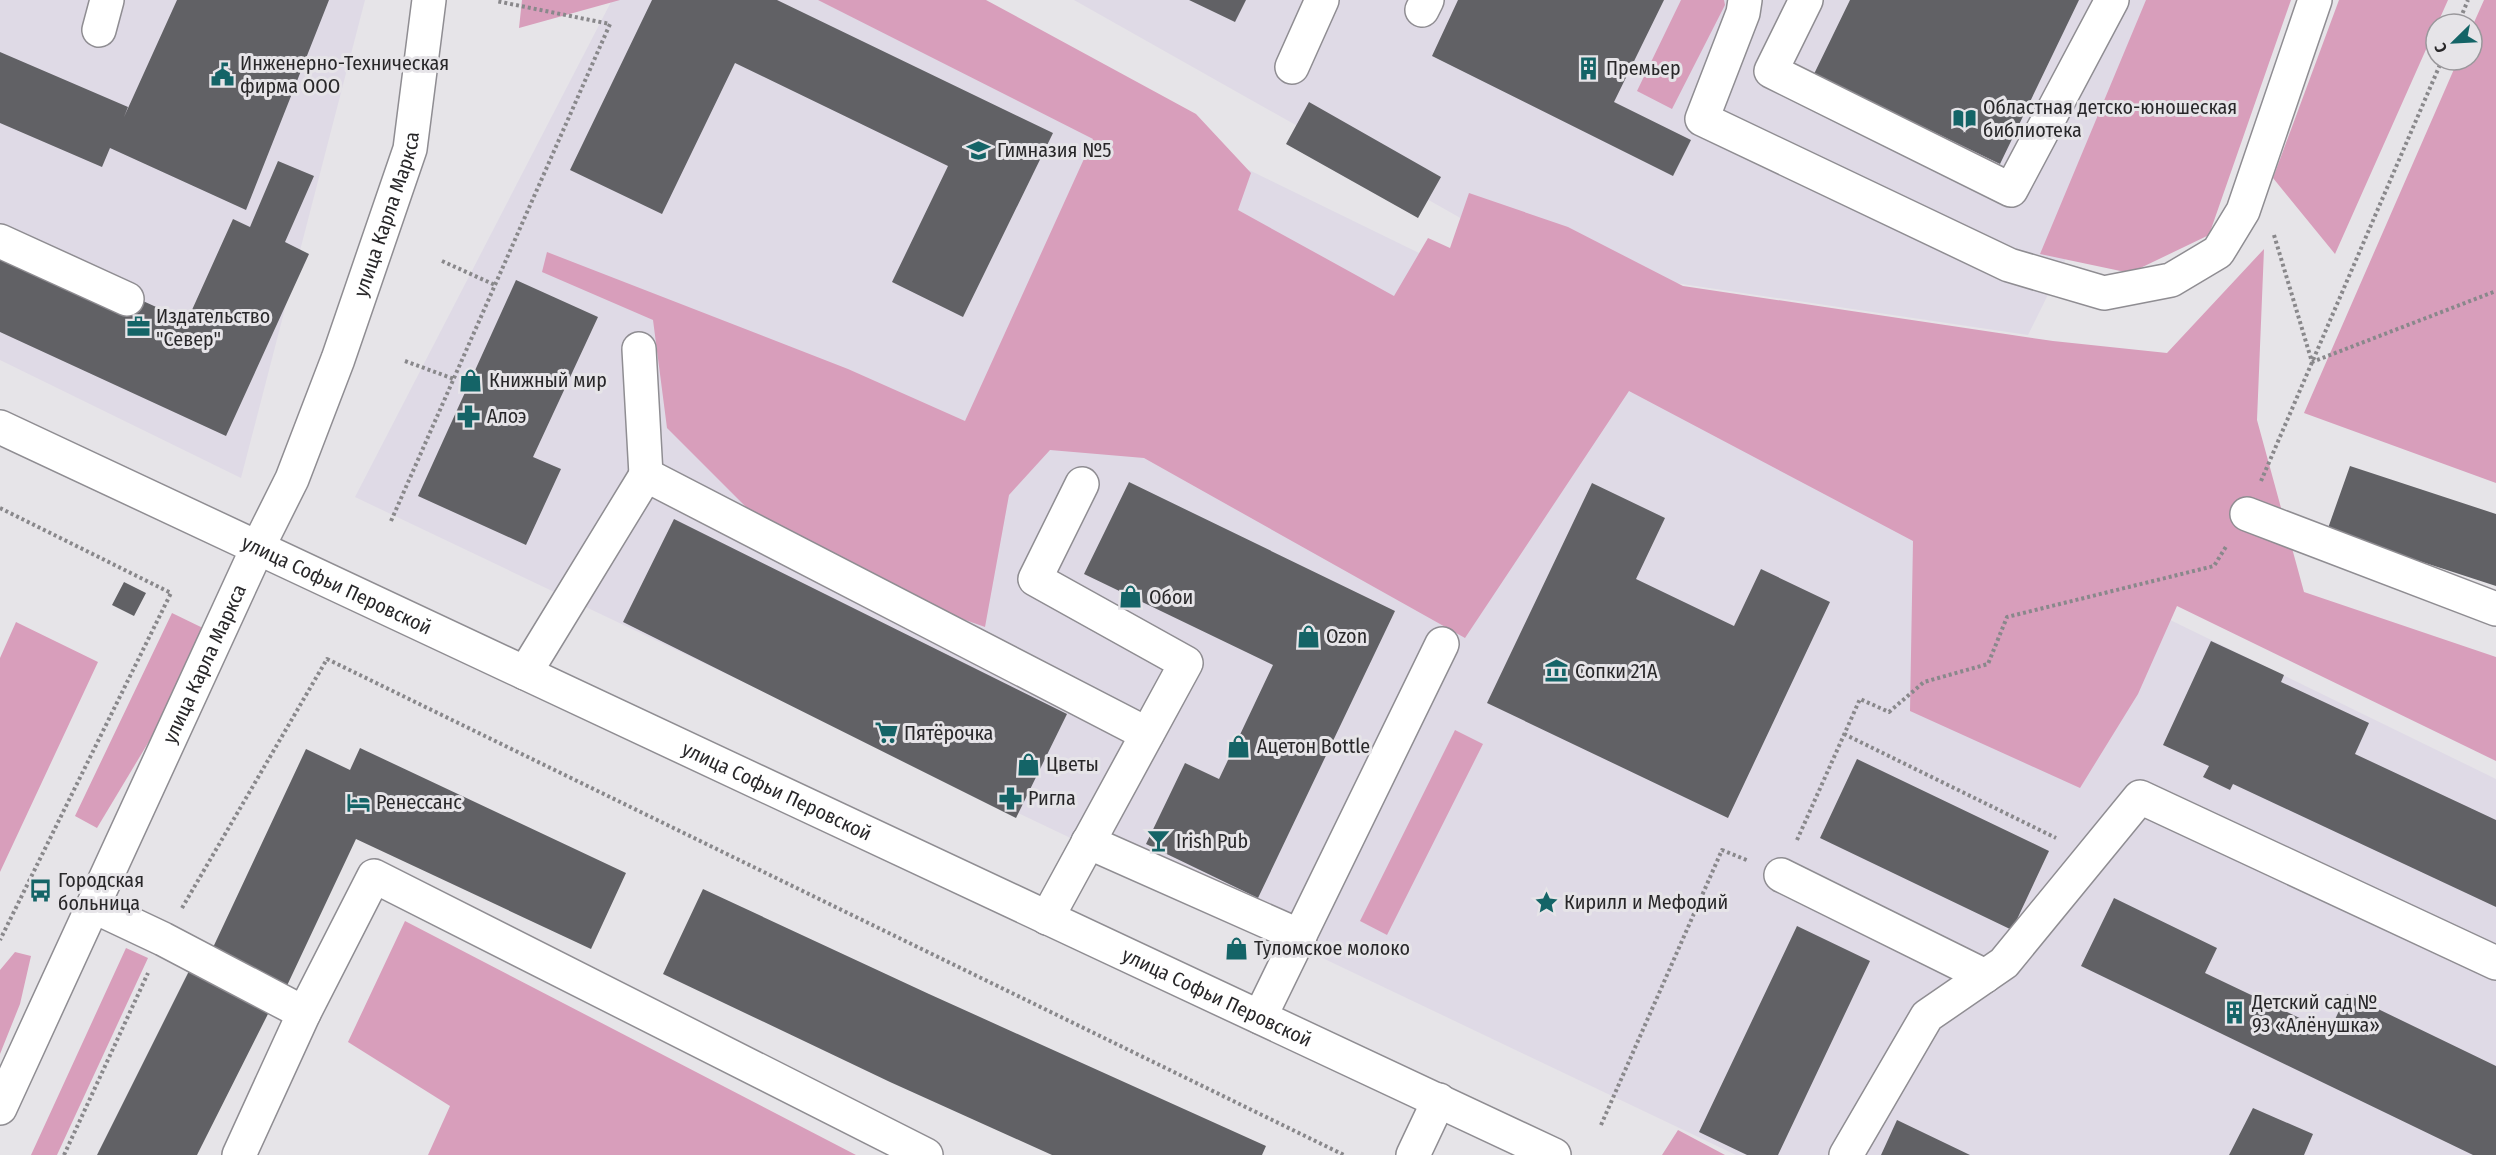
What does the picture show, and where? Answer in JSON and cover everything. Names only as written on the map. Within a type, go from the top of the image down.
[{"type":"street","name":"улица Карла Маркса","points":[[0,1108],[257,549],[292,479],[338,359],[410,149],[429,0]]},
{"type":"street","points":[[1292,66],[1322,0]]},
{"type":"street","points":[[1745,0],[1743,13],[1702,119],[2009,265],[2104,293],[2171,280],[2218,252],[2243,211],[2315,0]]},
{"type":"street","points":[[1806,0],[1771,71],[2011,190],[2112,0]]},
{"type":"street","points":[[0,242],[127,299]]},
{"type":"street","points":[[525,674],[646,475],[639,349]]},
{"type":"street","name":"улица Софьи Перовской","points":[[0,427],[1554,1155]]},
{"type":"street","points":[[646,475],[1147,734]]},
{"type":"street","points":[[1047,918],[1186,663],[1035,579],[1082,484]]},
{"type":"street","points":[[2247,514],[2496,609]]},
{"type":"street","points":[[1260,1017],[1442,644]]},
{"type":"street","points":[[1845,1155],[1927,1016],[2004,963],[2140,797],[2496,963]]},
{"type":"street","points":[[1088,842],[1300,936]]},
{"type":"street","points":[[1781,875],[1984,976]]},
{"type":"street","points":[[239,1155],[304,1013],[374,876],[926,1155]]},
{"type":"street","points":[[93,906],[163,939],[304,1013]]},
{"type":"street","points":[[1413,1155],[1439,1100]]},
{"type":"path","points":[[391,521],[610,24],[496,1]]},
{"type":"path","points":[[1601,1125],[1722,850],[1781,875],[1860,699],[1889,712],[1924,682],[1988,664],[2007,617],[2214,566],[2247,514],[2437,72]]},
{"type":"path","points":[[2272,229],[2312,362]]},
{"type":"path","points":[[442,261],[495,285]]},
{"type":"path","points":[[2312,362],[2496,291]]},
{"type":"path","points":[[405,361],[454,379]]},
{"type":"path","points":[[0,508],[171,592],[0,940]]},
{"type":"path","points":[[64,1155],[163,939],[327,658],[1344,1155]]},
{"type":"path","points":[[1844,734],[2092,856]]},
{"type":"shaded area","points":[[0,0],[365,0],[241,478],[0,360]]},
{"type":"shaded area","points":[[522,0],[620,0],[519,28]]},
{"type":"shaded area","points":[[612,0],[901,0],[2496,779],[2496,1155],[1736,1155],[355,497]]},
{"type":"shaded area","points":[[818,0],[986,0],[1196,114],[1251,173],[1238,210],[1394,296],[1428,238],[1450,248],[1469,193],[1568,227],[1683,286],[2053,341],[2167,353],[2264,249],[2257,420],[2304,592],[2496,657],[2496,761],[2177,606],[2138,694],[2080,788],[1910,711],[1913,541],[1629,391],[1465,638],[1144,458],[1050,450],[1009,495],[985,627],[800,561],[667,428],[653,320],[542,272],[547,252],[848,369],[965,421],[1093,139]]},
{"type":"shaded area","points":[[1074,0],[2194,0],[2028,335],[1540,263]]},
{"type":"shaded area","points":[[1681,0],[1724,0],[1725,5],[1672,109],[1637,91]]},
{"type":"shaded area","points":[[2146,0],[2291,0],[2209,235],[2130,273],[2040,254]]},
{"type":"shaded area","points":[[2339,0],[2448,0],[2443,12],[2424,12],[2424,54],[2335,254],[2273,178]]},
{"type":"shaded area","points":[[2484,0],[2496,0],[2496,483],[2304,413],[2453,72],[2484,72],[2484,12],[2479,12]]},
{"type":"shaded area","points":[[172,613],[207,630],[154,733],[97,828],[75,816]]},
{"type":"shaded area","points":[[16,622],[98,662],[0,872],[0,658]]},
{"type":"shaded area","points":[[1455,730],[1483,744],[1387,935],[1360,921]]},
{"type":"shaded area","points":[[405,921],[856,1155],[428,1155],[450,1106],[348,1042]]},
{"type":"shaded area","points":[[126,948],[148,958],[57,1155],[31,1155]]},
{"type":"shaded area","points":[[15,952],[31,956],[20,1004],[0,1054],[0,970]]},
{"type":"shaded area","points":[[1678,1130],[1725,1155],[1662,1155]]},
{"type":"building","name":"Инженерно-Техническая фирма ООО","points":[[177,0],[329,0],[246,210],[110,148],[102,167],[0,123],[0,52],[128,107],[124,117]]},
{"type":"building","name":"Гимназия №5","points":[[652,0],[777,0],[1053,133],[963,317],[892,282],[948,166],[735,63],[662,214],[570,170]]},
{"type":"building","points":[[1189,0],[1246,0],[1235,22]]},
{"type":"building","points":[[1458,0],[1664,0],[1614,102],[1691,140],[1673,176],[1432,56]]},
{"type":"building","name":"Областная детско-юношеская библиотека","points":[[1850,0],[2079,0],[2000,164],[1814,74]]},
{"type":"building","points":[[1309,102],[1441,177],[1418,218],[1286,144]]},
{"type":"building","name":"Издательство \"Север\"","points":[[278,161],[314,176],[285,242],[309,254],[226,436],[0,332],[0,236],[187,321],[233,219],[250,227]]},
{"type":"building","points":[[516,280],[598,317],[533,457],[561,469],[526,545],[418,496]]},
{"type":"building","points":[[2350,466],[2496,514],[2496,586],[2327,531]]},
{"type":"building","points":[[1129,482],[1395,611],[1258,898],[1146,844],[1185,763],[1219,779],[1273,665],[1084,574]]},
{"type":"building","points":[[1592,483],[1665,518],[1636,579],[1734,626],[1761,569],[1830,602],[1728,818],[1487,703]]},
{"type":"building","points":[[674,519],[1067,714],[1016,818],[623,622]]},
{"type":"building","points":[[124,582],[146,593],[134,616],[112,605]]},
{"type":"building","points":[[2211,641],[2284,675],[2281,682],[2369,723],[2355,754],[2496,820],[2496,907],[2233,784],[2230,790],[2203,777],[2209,766],[2163,745]]},
{"type":"building","points":[[360,748],[626,873],[591,949],[356,839],[284,992],[209,956],[306,749],[350,770]]},
{"type":"building","points":[[1857,759],[2049,851],[2012,930],[1820,838]]},
{"type":"building","points":[[703,889],[1266,1146],[1262,1155],[1052,1155],[890,1082],[663,974]]},
{"type":"building","name":"Детский сад № 93 «Алёнушка»","points":[[2114,898],[2217,948],[2205,973],[2329,1032],[2347,994],[2496,1066],[2496,1155],[2473,1155],[2081,966]]},
{"type":"building","points":[[1797,926],[1870,961],[1778,1155],[1747,1155],[1699,1132]]},
{"type":"building","points":[[193,963],[273,1004],[197,1155],[97,1155]]},
{"type":"building","points":[[2253,1108],[2313,1134],[2304,1155],[2229,1155]]},
{"type":"building","points":[[1897,1120],[1970,1155],[1881,1155]]},
{"type":"place","name":"Премьер","points":[[1588,68]]},
{"type":"place","name":"Инженерно-Техническая фирма ООО","points":[[222,74]]},
{"type":"place","name":"Областная детско-юношеская библиотека","points":[[1965,119]]},
{"type":"place","name":"Гимназия №5","points":[[979,150]]},
{"type":"place","name":"Издательство \"Север\"","points":[[138,327]]},
{"type":"place","name":"Книжный мир","points":[[471,380]]},
{"type":"place","name":"Алоэ","points":[[469,416]]},
{"type":"place","name":"Обои","points":[[1131,597]]},
{"type":"place","name":"Ozon","points":[[1308,636]]},
{"type":"place","name":"Сопки 21А","points":[[1557,671]]},
{"type":"place","name":"Пятёрочка","points":[[886,733]]},
{"type":"place","name":"Ацетон Bottle","points":[[1239,746]]},
{"type":"place","name":"Цветы","points":[[1028,764]]},
{"type":"place","name":"Ригла","points":[[1010,798]]},
{"type":"place","name":"Ренессанс","points":[[358,802]]},
{"type":"place","name":"Irish Pub","points":[[1158,841]]},
{"type":"place","name":"Городская больница","points":[[40,891]]},
{"type":"place","name":"Кирилл и Мефодий","points":[[1546,902]]},
{"type":"place","name":"Туломское молоко","points":[[1236,948]]},
{"type":"place","name":"Детский сад № 93 «Алёнушка»","points":[[2234,1013]]}]
